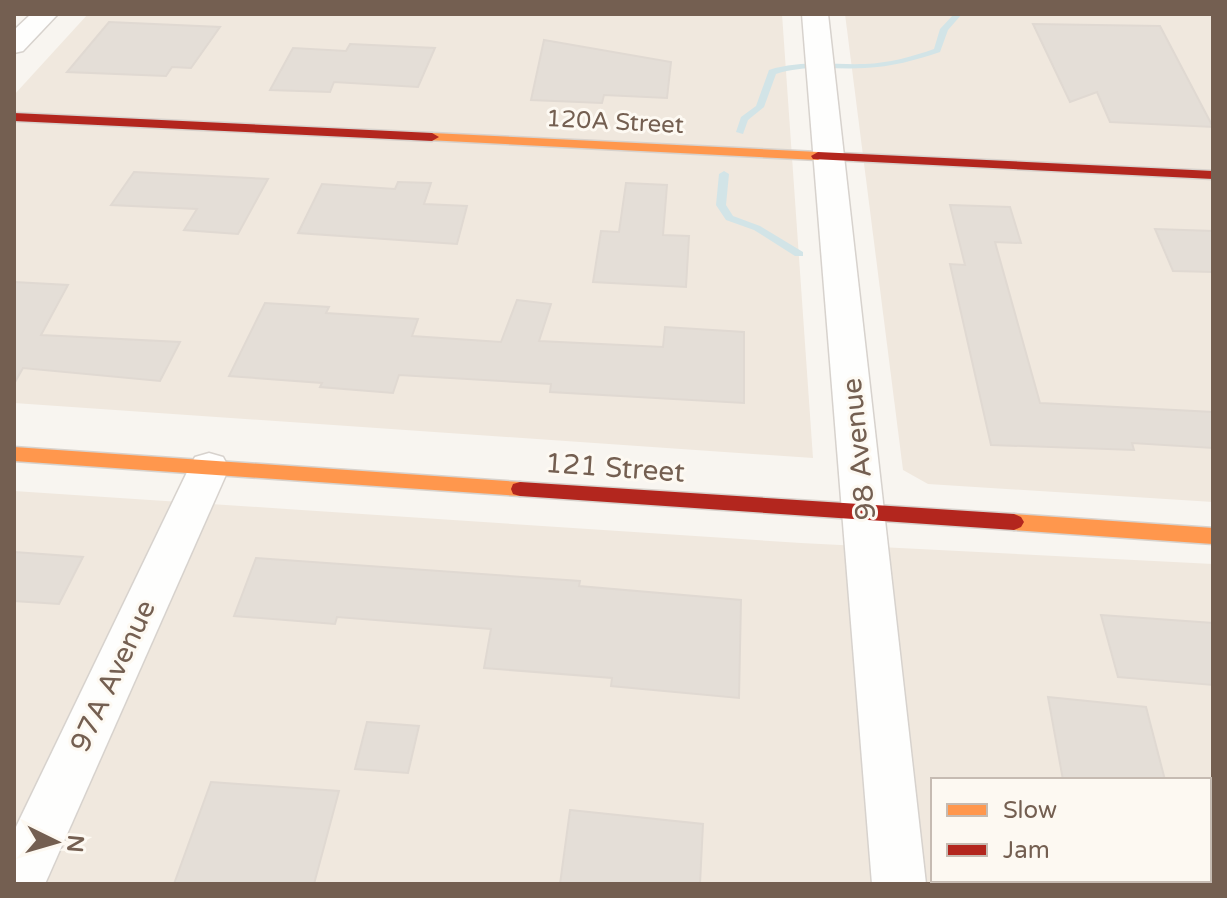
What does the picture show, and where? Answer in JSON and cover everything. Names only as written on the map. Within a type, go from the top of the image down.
[{"type":"street","points":[[14,45],[45,14]]},
{"type":"street","name":"98 Avenue","points":[[815,14],[866,513],[899,884]]},
{"type":"street","name":"120A Street","points":[[14,117],[1213,175]]},
{"type":"street","name":"121 Street","points":[[14,454],[1213,536]]},
{"type":"street","name":"97A Avenue","points":[[17,884],[209,468]]},
{"type":"shaded area","points":[[88,14],[782,14],[813,458],[14,403],[14,95]]},
{"type":"shaded area","points":[[845,14],[1213,14],[1213,502],[928,484],[903,470]]},
{"type":"shaded area","points":[[14,491],[801,543],[1213,564],[1213,884],[14,884]]},
{"type":"building","points":[[109,22],[220,27],[191,68],[172,67],[166,76],[67,72]]},
{"type":"building","points":[[1033,24],[1160,26],[1213,127],[1110,122],[1097,92],[1070,102]]},
{"type":"building","points":[[544,40],[671,62],[667,98],[604,95],[602,103],[531,100]]},
{"type":"building","points":[[350,44],[435,48],[418,87],[334,82],[330,92],[270,90],[293,48],[346,51]]},
{"type":"building","points":[[134,172],[268,179],[238,234],[184,230],[197,209],[111,205]]},
{"type":"building","points":[[398,182],[431,183],[424,204],[467,206],[457,244],[298,233],[322,184],[395,189]]},
{"type":"building","points":[[626,183],[667,185],[663,235],[689,236],[686,287],[593,282],[601,231],[619,232]]},
{"type":"building","points":[[950,205],[1010,207],[1021,243],[995,242],[1040,403],[1213,412],[1213,448],[1132,443],[1134,450],[991,445],[950,264],[965,265]]},
{"type":"building","points":[[1155,229],[1213,231],[1213,272],[1173,271]]},
{"type":"building","points":[[14,282],[68,285],[41,335],[180,342],[160,381],[23,368],[14,384]]},
{"type":"building","points":[[517,300],[551,304],[539,341],[663,347],[665,327],[744,332],[744,403],[550,392],[551,384],[399,375],[393,393],[320,387],[322,383],[229,376],[265,303],[329,307],[326,313],[418,319],[412,336],[501,342]]},
{"type":"building","points":[[14,552],[83,557],[59,604],[14,601]]},
{"type":"building","points":[[256,558],[580,581],[579,586],[741,600],[739,698],[611,686],[612,678],[484,668],[491,629],[337,617],[335,624],[234,616]]},
{"type":"building","points":[[1101,615],[1213,623],[1213,685],[1118,677]]},
{"type":"building","points":[[1048,697],[1146,707],[1164,778],[1063,778]]},
{"type":"building","points":[[367,722],[419,726],[408,773],[355,769]]},
{"type":"building","points":[[211,782],[339,791],[314,884],[174,884]]},
{"type":"building","points":[[570,810],[703,824],[700,884],[560,884]]},
{"type":"waterway","points":[[740,132],[744,119],[760,107],[772,72],[806,66],[874,65],[919,56],[937,50],[944,29],[958,14]]},
{"type":"waterway","points":[[724,174],[721,205],[729,218],[757,228],[799,254]]},
{"type":"traffic: slow","points":[[432,137],[818,156]]},
{"type":"traffic: slow","points":[[14,454],[520,489]]},
{"type":"traffic: slow","points":[[1014,522],[1213,536]]},
{"type":"traffic: jam","points":[[14,117],[432,137]]},
{"type":"traffic: jam","points":[[818,156],[1213,175]]},
{"type":"traffic: jam","points":[[520,489],[1014,522]]}]
